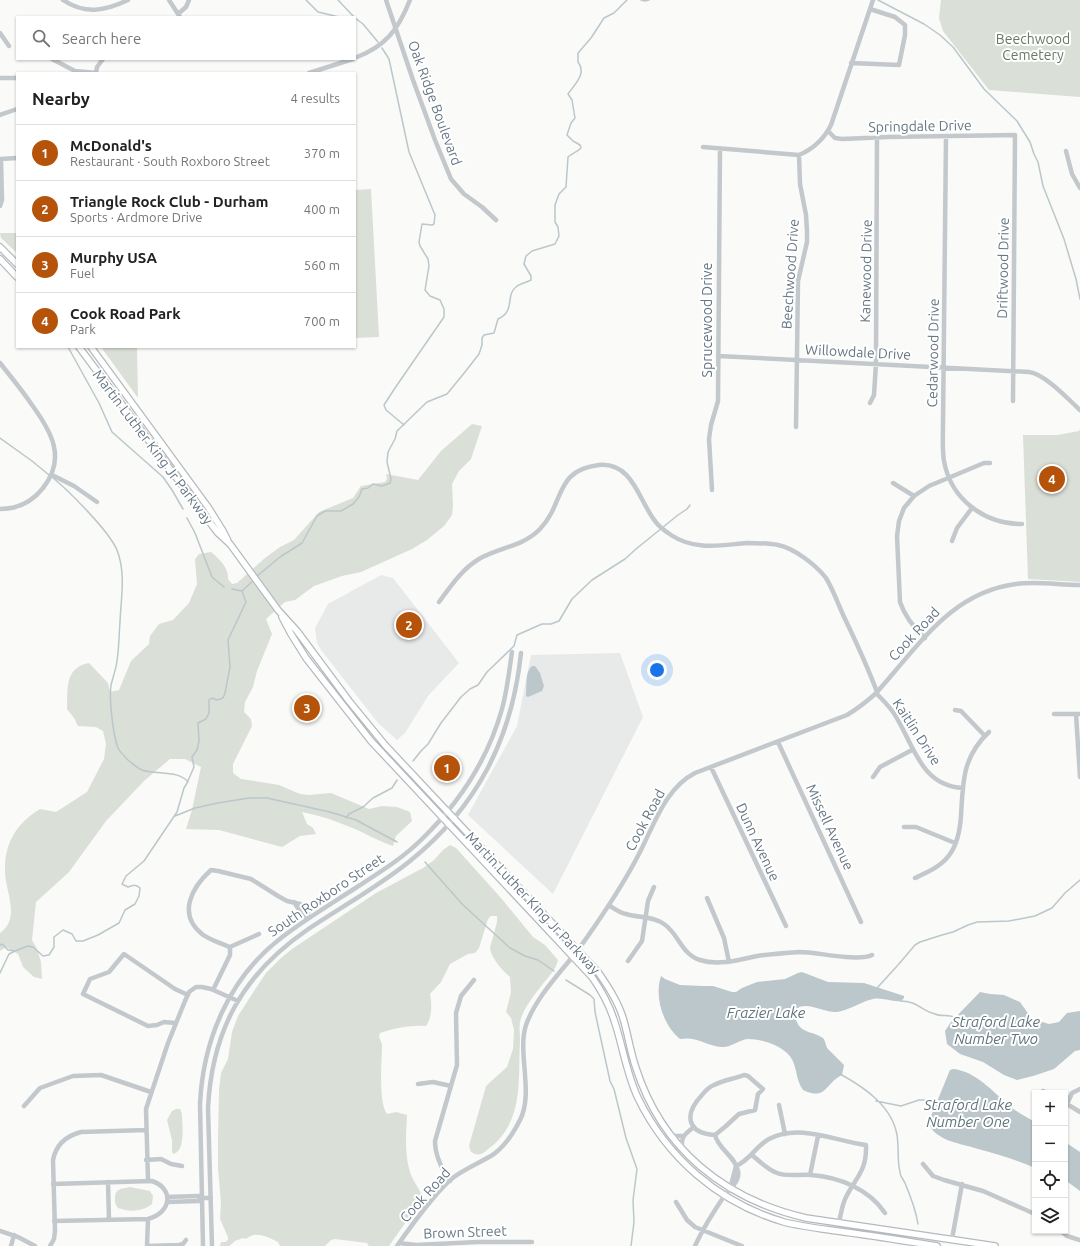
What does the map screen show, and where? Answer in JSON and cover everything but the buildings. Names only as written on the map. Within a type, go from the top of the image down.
[{"type":"main road","points":[[0,247],[16,263]]},
{"type":"main road","points":[[0,259],[16,276]]},
{"type":"main road","name":"Martin Luther King Jr Parkway","points":[[80,348],[218,533],[230,544]]},
{"type":"main road","name":"Martin Luther King Jr Parkway","points":[[92,348],[208,507],[230,544],[278,610],[372,729],[407,769],[598,972],[615,999],[623,1017],[633,1059],[642,1086],[656,1113],[671,1135],[700,1166],[730,1188],[752,1200],[778,1211],[806,1218],[995,1246]]},
{"type":"main road","name":"Martin Luther King Jr Parkway","points":[[278,610],[306,658],[355,722],[448,825],[592,977],[605,997],[615,1021],[630,1078],[637,1097],[654,1126],[674,1153],[686,1165],[725,1196],[743,1206],[784,1222],[937,1246]]},
{"type":"street","points":[[63,0],[75,7],[88,10],[114,6],[128,0]]},
{"type":"street","points":[[169,0],[179,16],[189,0]]},
{"type":"street","name":"Oak Ridge Boulevard","points":[[386,0],[435,140],[451,179],[464,194],[482,207],[496,220]]},
{"type":"street","points":[[356,58],[378,47],[396,29],[410,0]]},
{"type":"street","points":[[703,147],[799,155],[817,144],[828,132],[873,0]]},
{"type":"street","points":[[851,63],[898,65],[905,35],[905,25],[895,17],[870,9]]},
{"type":"street","points":[[0,33],[9,46]]},
{"type":"street","points":[[54,60],[75,70],[89,72]]},
{"type":"street","points":[[96,72],[97,67],[102,60]]},
{"type":"street","points":[[312,72],[351,60]]},
{"type":"street","points":[[0,78],[16,78]]},
{"type":"street","points":[[0,115],[16,108]]},
{"type":"street","name":"Springdale Drive","points":[[828,132],[838,139],[1015,135]]},
{"type":"street","name":"Driftwood Drive","points":[[1013,401],[1015,135]]},
{"type":"street","name":"Cedarwood Drive","points":[[946,136],[944,462],[949,478],[958,493],[972,508],[995,521],[1022,524]]},
{"type":"street","name":"Kanewood Drive","points":[[870,403],[874,395],[875,364],[877,137]]},
{"type":"street","name":"Sprucewood Drive","points":[[712,490],[709,439],[711,425],[718,401],[720,149]]},
{"type":"street","points":[[1066,151],[1072,174],[1080,188]]},
{"type":"street","name":"Beechwood Drive","points":[[796,427],[798,281],[807,242],[806,215],[800,184],[799,155]]},
{"type":"street","points":[[0,206],[2,200],[1,159],[16,158]]},
{"type":"street","name":"Willowdale Drive","points":[[718,356],[1034,372],[1042,376],[1080,410]]},
{"type":"street","points":[[0,363],[25,394],[51,433],[55,453],[52,475],[41,491],[29,501],[15,508],[0,509]]},
{"type":"street","points":[[925,638],[915,629],[906,616],[900,602],[897,528],[902,513],[914,496],[929,486],[984,463],[990,463]]},
{"type":"street","name":"Kaitlin Drive","points":[[439,602],[459,575],[476,561],[523,541],[538,531],[552,514],[564,484],[570,476],[578,470],[598,465],[609,466],[627,475],[654,521],[666,532],[680,541],[708,546],[766,543],[781,546],[808,560],[817,568],[827,581],[877,692],[892,711],[912,750],[923,767],[934,777],[946,784],[963,788]]},
{"type":"street","points":[[52,475],[74,486],[97,502]]},
{"type":"street","points":[[893,483],[914,496]]},
{"type":"street","points":[[952,541],[957,528],[972,508]]},
{"type":"street","name":"Cook Road","points":[[398,1244],[416,1220],[450,1181],[460,1173],[497,1151],[512,1134],[522,1115],[525,1098],[524,1039],[526,1027],[533,1010],[610,906],[637,859],[671,793],[680,783],[687,777],[778,742],[847,714],[860,707],[877,692],[947,615],[959,606],[980,595],[998,588],[1022,583],[1080,585]]},
{"type":"street","name":"South Roxboro Street","points":[[203,1246],[200,1104],[202,1077],[206,1055],[212,1035],[229,997],[254,964],[280,938],[307,917],[397,860],[422,839],[447,812],[466,787],[488,748],[502,709],[507,688],[512,652]]},
{"type":"street","name":"South Roxboro Street","points":[[212,1246],[208,1108],[211,1073],[220,1041],[228,1020],[238,1001],[256,975],[266,963],[285,946],[308,929],[379,884],[409,862],[454,818],[478,785],[501,741],[512,706],[521,653]]},
{"type":"street","points":[[915,878],[940,865],[950,855],[960,828],[963,788],[967,763],[976,745],[987,734],[961,711],[955,710]]},
{"type":"street","points":[[1054,714],[1078,714],[1080,778]]},
{"type":"street","name":"Missell Avenue","points":[[778,742],[861,922]]},
{"type":"street","points":[[873,778],[880,767],[912,750]]},
{"type":"street","name":"Dunn Avenue","points":[[711,767],[786,926]]},
{"type":"street","points":[[904,826],[916,827],[955,843]]},
{"type":"street","points":[[259,934],[230,947],[202,934],[191,919],[189,908],[190,898],[194,888],[211,870],[251,879],[274,894],[288,901],[294,902],[302,916],[307,917]]},
{"type":"street","points":[[628,961],[640,944],[648,901],[654,886]]},
{"type":"street","points":[[707,898],[724,938],[728,962]]},
{"type":"street","points":[[610,906],[625,914],[653,919],[665,925],[672,932],[684,950],[693,958],[706,962],[728,962],[771,954],[792,952],[855,957],[867,957],[872,955]]},
{"type":"street","points":[[213,990],[230,955],[230,947]]},
{"type":"street","points":[[175,1024],[164,1022],[157,1025],[148,1026],[83,994],[90,980],[110,972],[124,954],[175,989],[188,995]]},
{"type":"street","points":[[450,1181],[439,1164],[435,1150],[435,1141],[457,1064],[456,1013],[461,996],[474,980]]},
{"type":"street","points":[[148,1180],[146,1160],[146,1109],[175,1024],[188,995],[196,987],[202,987],[238,1001]]},
{"type":"street","points":[[24,1106],[40,1088],[73,1076],[101,1075],[151,1092]]},
{"type":"street","points":[[744,1075],[748,1076],[763,1089],[758,1094],[755,1110],[739,1114],[715,1135],[700,1132],[694,1127],[690,1120],[692,1106],[713,1085],[744,1075]]},
{"type":"street","points":[[418,1084],[433,1082],[451,1086]]},
{"type":"street","points":[[1068,1100],[1072,1093],[1080,1089]]},
{"type":"street","points":[[779,1105],[785,1134]]},
{"type":"street","points":[[1068,1105],[1080,1112]]},
{"type":"street","points":[[682,1148],[681,1142],[684,1136],[694,1127]]},
{"type":"street","points":[[50,1246],[54,1239],[53,1160],[55,1152],[62,1141],[69,1136],[81,1132],[146,1130]]},
{"type":"street","points":[[736,1166],[752,1155],[767,1141],[785,1134],[803,1133],[866,1145],[864,1164],[860,1175],[844,1201],[839,1222]]},
{"type":"street","points":[[671,1135],[684,1136]]},
{"type":"street","points":[[695,1246],[730,1188],[737,1180],[738,1172],[736,1166],[718,1143],[715,1135]]},
{"type":"street","points":[[810,1175],[818,1136]]},
{"type":"street","points":[[752,1155],[776,1172],[833,1178],[852,1186],[870,1196],[885,1213]]},
{"type":"street","points":[[146,1160],[161,1158],[171,1164],[182,1166]]},
{"type":"street","points":[[923,1164],[933,1176],[983,1191],[1032,1213]]},
{"type":"street","points":[[53,1184],[148,1180],[156,1182],[162,1186],[167,1199],[162,1213],[156,1217],[148,1219],[54,1221]]},
{"type":"street","points":[[108,1182],[109,1220]]},
{"type":"street","points":[[952,1239],[962,1184]]},
{"type":"street","points":[[167,1199],[199,1201],[202,1198],[211,1198]]},
{"type":"street","points":[[676,1202],[687,1220],[695,1227],[742,1246]]},
{"type":"street","points":[[148,1219],[147,1246],[179,1245],[183,1244],[186,1240]]},
{"type":"street","points":[[0,1231],[14,1235],[36,1246]]},
{"type":"street","points":[[1065,1234],[1080,1240]]},
{"type":"street","points":[[10,1246],[14,1235]]},
{"type":"street","name":"Brown Street","points":[[398,1244],[532,1242]]},
{"type":"shaded area","points":[[381,575],[393,578],[459,663],[428,696],[405,733],[397,740],[378,723],[321,650],[317,643],[315,628],[328,604]]},
{"type":"shaded area","points":[[620,653],[643,717],[553,894],[468,815],[517,726],[531,655]]},
{"type":"green space","name":"Beechwood Cemetery","points":[[941,0],[1080,0],[1080,97],[989,90],[943,31],[939,18]]},
{"type":"green space","points":[[371,189],[379,337],[356,338],[356,190]]},
{"type":"green space","points":[[0,233],[16,233],[16,252],[1,238]]},
{"type":"green space","points":[[102,348],[137,348],[138,398]]},
{"type":"green space","points":[[472,424],[482,426],[471,459],[459,471],[452,484],[452,515],[444,526],[427,540],[412,549],[361,572],[342,576],[314,586],[295,600],[285,602],[266,619],[272,634],[257,671],[253,687],[245,702],[244,712],[251,719],[252,726],[233,764],[233,773],[241,779],[279,785],[300,794],[309,795],[331,793],[369,809],[382,806],[397,807],[410,812],[412,821],[396,836],[393,846],[338,822],[302,812],[307,824],[313,828],[316,834],[300,836],[282,847],[219,830],[186,829],[192,810],[201,767],[185,759],[170,759],[144,781],[106,821],[69,872],[36,902],[32,940],[37,949],[41,962],[42,979],[34,977],[23,967],[18,954],[6,947],[0,951],[0,933],[6,927],[10,919],[11,911],[5,869],[7,850],[14,834],[25,820],[40,809],[56,812],[87,792],[104,759],[106,744],[103,731],[96,727],[78,726],[67,709],[69,680],[75,669],[89,663],[108,683],[110,692],[119,690],[131,661],[149,644],[150,636],[159,624],[173,620],[189,603],[197,584],[195,559],[199,554],[211,552],[225,567],[228,579],[232,584],[237,583],[265,558],[280,547],[294,540],[319,512],[353,498],[361,486],[385,482],[387,479],[386,474],[418,480],[441,451]]},
{"type":"green space","points":[[1080,429],[1080,582],[1028,579],[1023,435],[1058,435],[1079,431]]},
{"type":"green space","points":[[450,845],[456,848],[501,898],[533,937],[545,945],[558,960],[554,970],[529,1002],[520,1022],[519,1084],[510,1124],[492,1146],[484,1152],[474,1154],[471,1152],[469,1146],[486,1086],[507,1067],[513,1049],[514,1030],[511,1018],[506,1012],[511,992],[510,977],[498,964],[491,952],[490,948],[497,922],[497,916],[491,916],[488,919],[479,948],[475,953],[468,954],[450,964],[441,982],[430,994],[431,1011],[426,1026],[403,1027],[380,1033],[379,1037],[382,1044],[381,1091],[384,1108],[387,1114],[396,1112],[407,1115],[406,1146],[409,1170],[422,1197],[389,1246],[369,1246],[367,1243],[335,1239],[331,1240],[325,1246],[280,1246],[278,1242],[266,1236],[254,1235],[246,1239],[243,1238],[235,1241],[229,1246],[220,1246],[221,1242],[228,1240],[228,1237],[220,1219],[221,1203],[218,1168],[219,1090],[221,1073],[228,1059],[232,1032],[238,1016],[266,973],[292,949],[376,893],[423,868]]},
{"type":"green space","points":[[180,1109],[182,1114],[183,1131],[180,1148],[173,1154],[172,1140],[167,1120],[172,1111]]},
{"type":"green space","points":[[130,1187],[150,1191],[153,1196],[152,1204],[140,1210],[118,1208],[115,1202],[116,1192]]},
{"type":"water","points":[[532,666],[535,666],[540,673],[544,686],[542,691],[528,697],[526,696],[527,678],[528,671]]},
{"type":"water","name":"Frazier Lake","points":[[802,972],[828,982],[864,983],[904,996],[901,1001],[873,999],[837,1012],[809,1006],[799,1007],[796,1017],[800,1027],[824,1039],[827,1048],[844,1065],[842,1075],[825,1090],[817,1094],[803,1090],[799,1083],[791,1058],[787,1053],[768,1042],[748,1039],[722,1047],[692,1039],[680,1039],[669,1026],[659,1001],[659,984],[661,976],[680,985],[713,986],[736,992],[757,982],[785,979]]},
{"type":"water","name":"Straford Lake Number Two","points":[[980,992],[1004,995],[1020,1002],[1032,1019],[1049,1024],[1059,1022],[1067,1013],[1080,1011],[1080,1050],[1075,1051],[1054,1069],[1017,1080],[1004,1075],[983,1062],[960,1054],[947,1044],[945,1031],[951,1022]]},
{"type":"water","name":"Straford Lake Number One","points":[[953,1069],[961,1071],[977,1078],[1014,1109],[1032,1120],[1032,1167],[1000,1155],[949,1141],[932,1130],[929,1121],[950,1070]]},
{"type":"water","points":[[1068,1144],[1080,1152],[1080,1191],[1068,1182]]},
{"type":"waterway","points":[[306,0],[318,12],[335,16]]},
{"type":"waterway","points":[[338,0],[353,16]]},
{"type":"waterway","points":[[256,577],[280,557],[302,543],[317,516],[325,511],[341,511],[353,504],[359,497],[362,489],[368,488],[373,484],[382,486],[390,483],[391,479],[387,462],[388,452],[395,439],[397,431],[427,402],[447,394],[479,354],[482,345],[482,338],[484,335],[494,333],[498,319],[507,312],[513,290],[519,285],[531,280],[531,276],[524,264],[526,256],[532,251],[555,244],[559,236],[558,227],[555,222],[555,205],[559,194],[566,187],[568,157],[581,148],[580,145],[567,135],[571,123],[575,118],[572,100],[568,94],[581,74],[578,62],[578,53],[591,38],[604,18],[614,13],[627,0]]},
{"type":"waterway","points":[[641,0],[649,0]]},
{"type":"waterway","points":[[878,0],[924,24],[940,35],[953,47],[984,89],[1017,121],[1030,142],[1038,162],[1043,186],[1064,239],[1076,279],[1080,299]]},
{"type":"waterway","points":[[356,19],[363,24],[378,42]]},
{"type":"waterway","points":[[382,48],[389,59],[409,152],[435,215],[434,224],[422,224],[419,242],[428,259],[429,266],[425,290],[430,296],[440,300],[444,309],[444,317],[384,405],[386,410],[404,425]]},
{"type":"waterway","points":[[69,348],[99,403],[112,432],[163,477],[183,509]]},
{"type":"waterway","points":[[0,438],[49,475]]},
{"type":"waterway","points":[[52,477],[78,501],[97,522],[113,542],[120,559],[122,586],[119,646],[117,664],[111,685],[111,708],[118,748],[128,760],[140,769],[173,774],[184,778],[188,782]]},
{"type":"waterway","points":[[413,761],[428,744],[441,723],[461,697],[470,689],[478,685],[487,672],[514,646],[517,635],[542,624],[551,624],[559,621],[572,599],[592,580],[625,559],[690,505]]},
{"type":"waterway","points":[[187,518],[195,533],[212,577],[224,587]]},
{"type":"waterway","points":[[242,591],[254,580]]},
{"type":"waterway","points":[[232,589],[242,591]]},
{"type":"waterway","points":[[0,973],[9,954],[28,946],[33,947],[43,956],[49,955],[54,947],[54,937],[63,930],[72,934],[76,941],[83,941],[98,935],[119,923],[125,910],[135,904],[139,896],[140,888],[134,885],[128,887],[122,884],[126,876],[144,861],[177,812],[184,788],[194,767],[192,757],[197,750],[199,741],[198,723],[206,719],[209,713],[209,700],[212,698],[217,700],[223,698],[225,693],[230,667],[228,640],[246,602],[242,591]]},
{"type":"waterway","points":[[346,818],[349,814],[363,807],[373,798],[392,788],[397,780]]},
{"type":"waterway","points":[[175,816],[195,808],[218,803],[249,798],[267,798],[330,812],[356,820],[397,842]]},
{"type":"waterway","points":[[425,862],[463,905],[510,948],[525,956],[538,960],[554,971]]},
{"type":"waterway","points":[[877,988],[915,945],[920,942],[953,932],[977,922],[1009,921],[1035,916],[1052,908],[1065,893],[1080,880]]},
{"type":"waterway","points":[[0,945],[2,944],[8,950],[15,951]]},
{"type":"waterway","points":[[566,980],[594,999],[595,1012],[610,1081],[614,1089],[626,1138],[637,1169],[633,1200],[634,1222],[631,1246]]},
{"type":"waterway","points":[[900,1001],[911,1002],[938,1015],[956,1018]]},
{"type":"waterway","points":[[840,1074],[876,1098],[889,1115],[897,1135],[900,1173],[911,1198],[918,1224]]},
{"type":"waterway","points":[[876,1101],[901,1106],[919,1100],[931,1100],[938,1103]]},
{"type":"place","name":"Cook Road Park","points":[[1052,479]]},
{"type":"place","name":"Triangle Rock Club - Durham","points":[[409,625]]},
{"type":"place","name":"Murphy USA","points":[[307,708]]},
{"type":"place","name":"McDonald's","points":[[447,768]]}]
